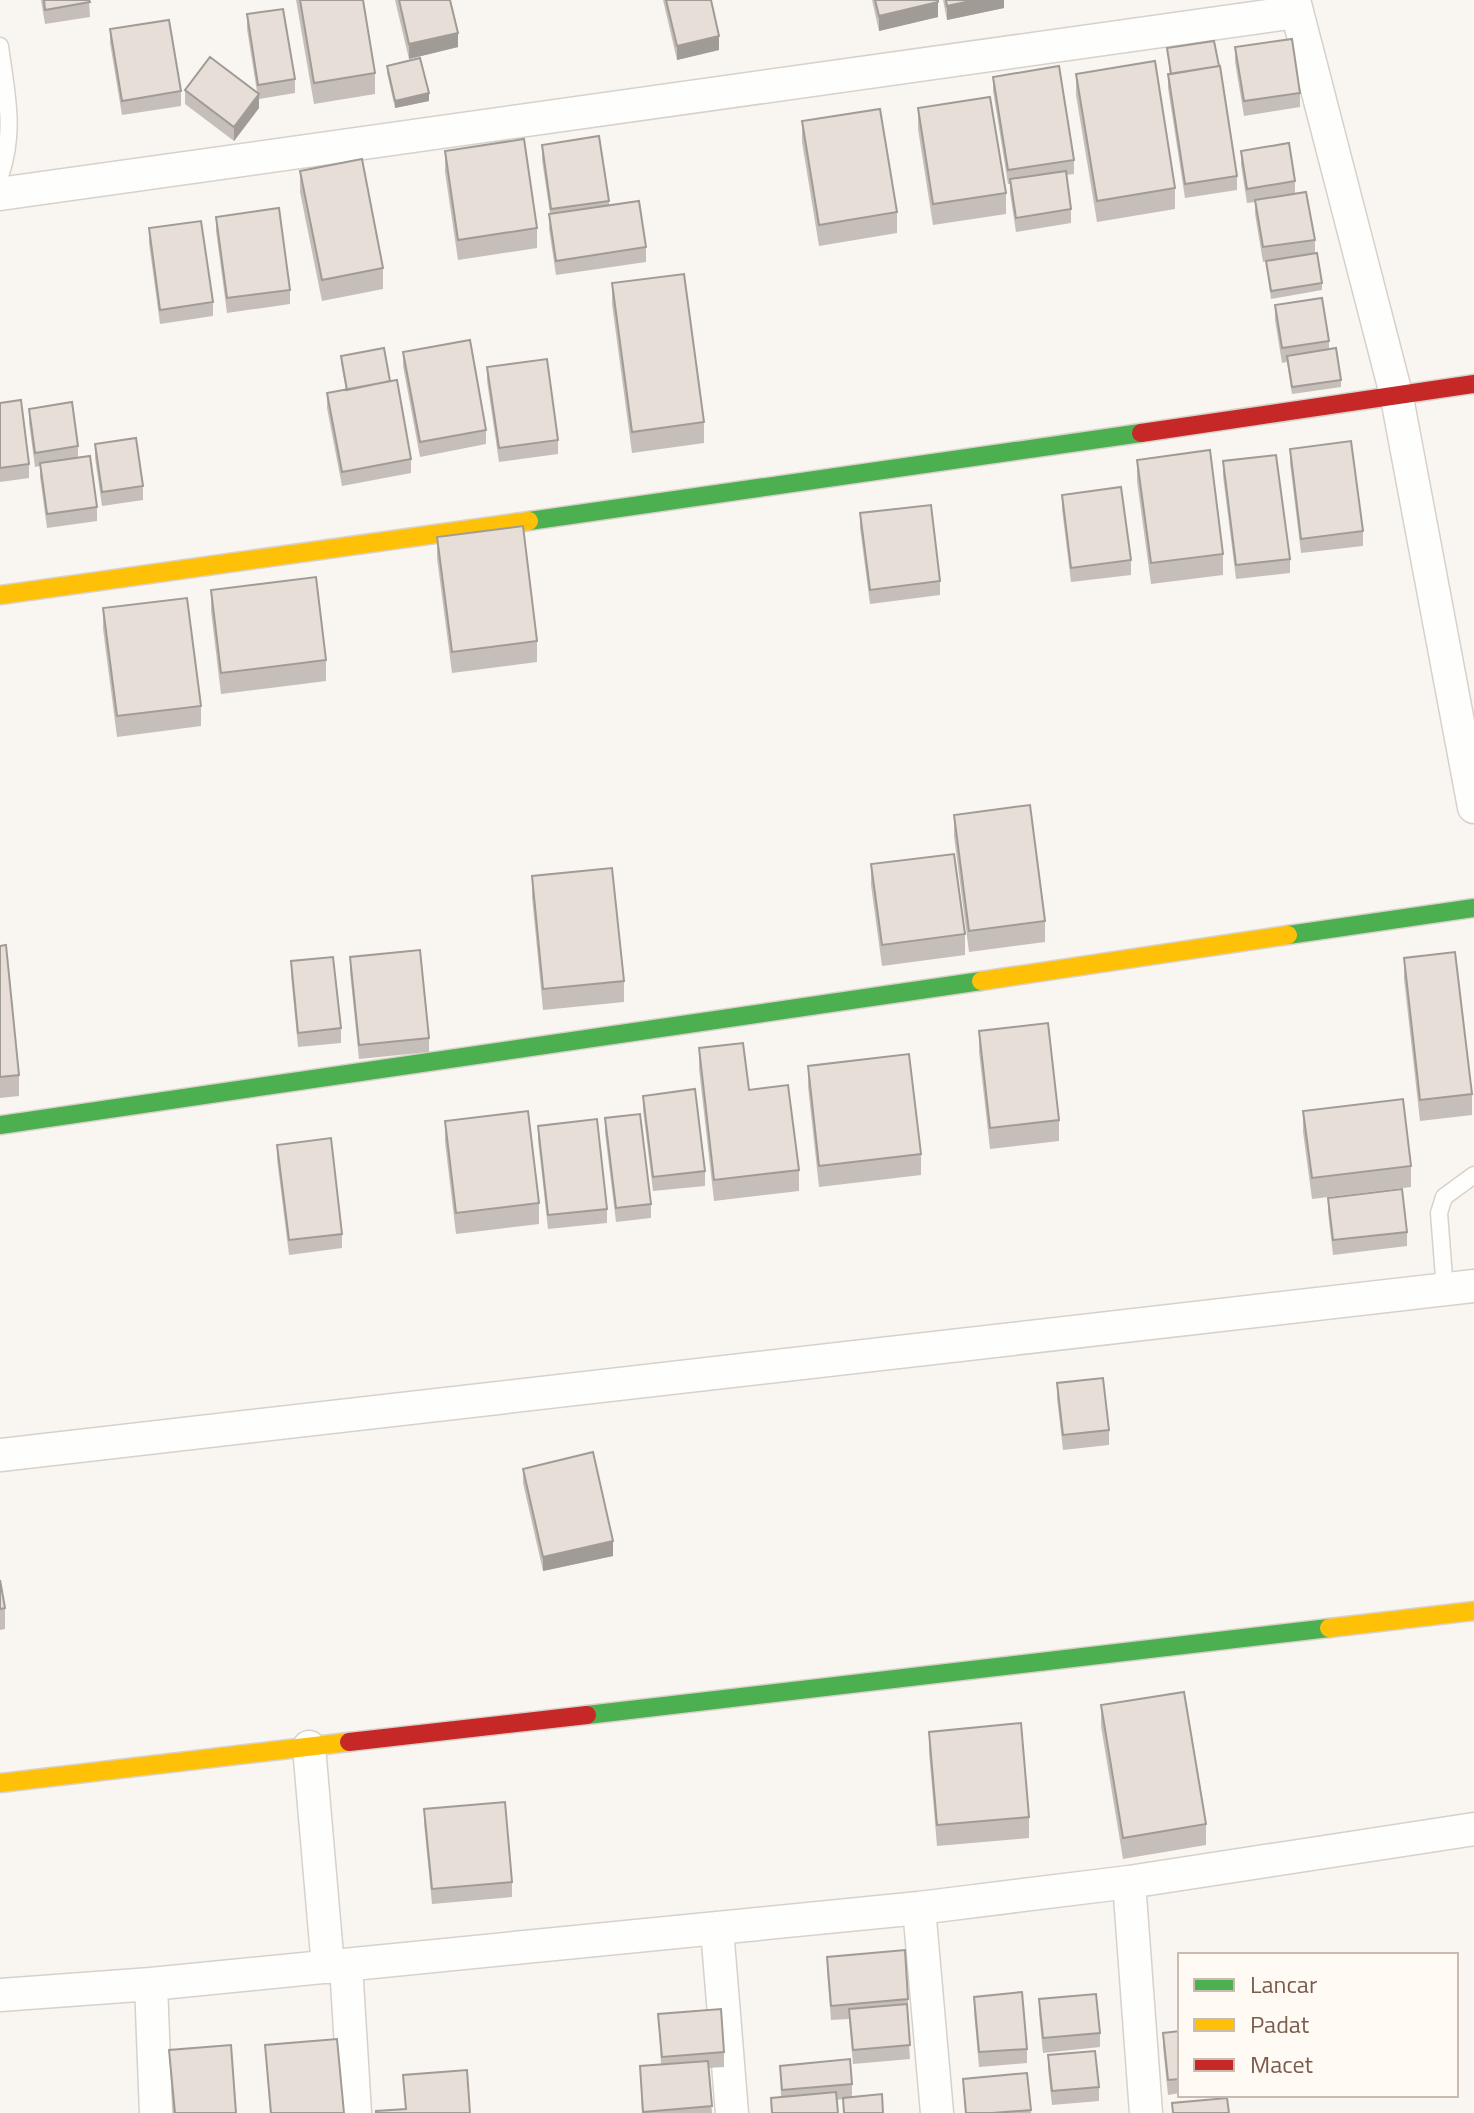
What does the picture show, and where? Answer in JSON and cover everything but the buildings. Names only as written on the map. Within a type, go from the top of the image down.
[{"type":"street","points":[[0,194],[1295,6],[1397,398],[1474,807]]},
{"type":"street","points":[[0,595],[1397,398],[1474,384]]},
{"type":"street","points":[[0,1125],[1474,908]]},
{"type":"street","points":[[0,1455],[1460,1288]]},
{"type":"street","points":[[0,1783],[1474,1611]]},
{"type":"street","points":[[309,1747],[355,2113]]},
{"type":"street","points":[[0,1995],[151,1984],[919,1908],[1129,1882],[1474,1829]]},
{"type":"street","points":[[1129,1882],[1146,2113]]},
{"type":"street","points":[[919,1908],[937,2113]]},
{"type":"street","points":[[717,1929],[732,2113]]},
{"type":"street","points":[[151,1984],[156,2113]]},
{"type":"lane","points":[[0,46],[10,148],[0,176]]},
{"type":"lane","points":[[1460,1288],[1439,1213],[1444,1197],[1474,1175]]},
{"type":"traffic: fast","points":[[529,521],[1141,433]]},
{"type":"traffic: fast","points":[[1288,935],[1474,908]]},
{"type":"traffic: fast","points":[[0,1125],[981,981]]},
{"type":"traffic: fast","points":[[587,1715],[1329,1628]]},
{"type":"traffic: slow","points":[[0,595],[529,521]]},
{"type":"traffic: slow","points":[[981,981],[1288,935]]},
{"type":"traffic: slow","points":[[1329,1628],[1474,1611]]},
{"type":"traffic: slow","points":[[0,1783],[349,1742]]},
{"type":"traffic: jam","points":[[1141,433],[1474,384]]},
{"type":"traffic: jam","points":[[349,1742],[587,1715]]}]
